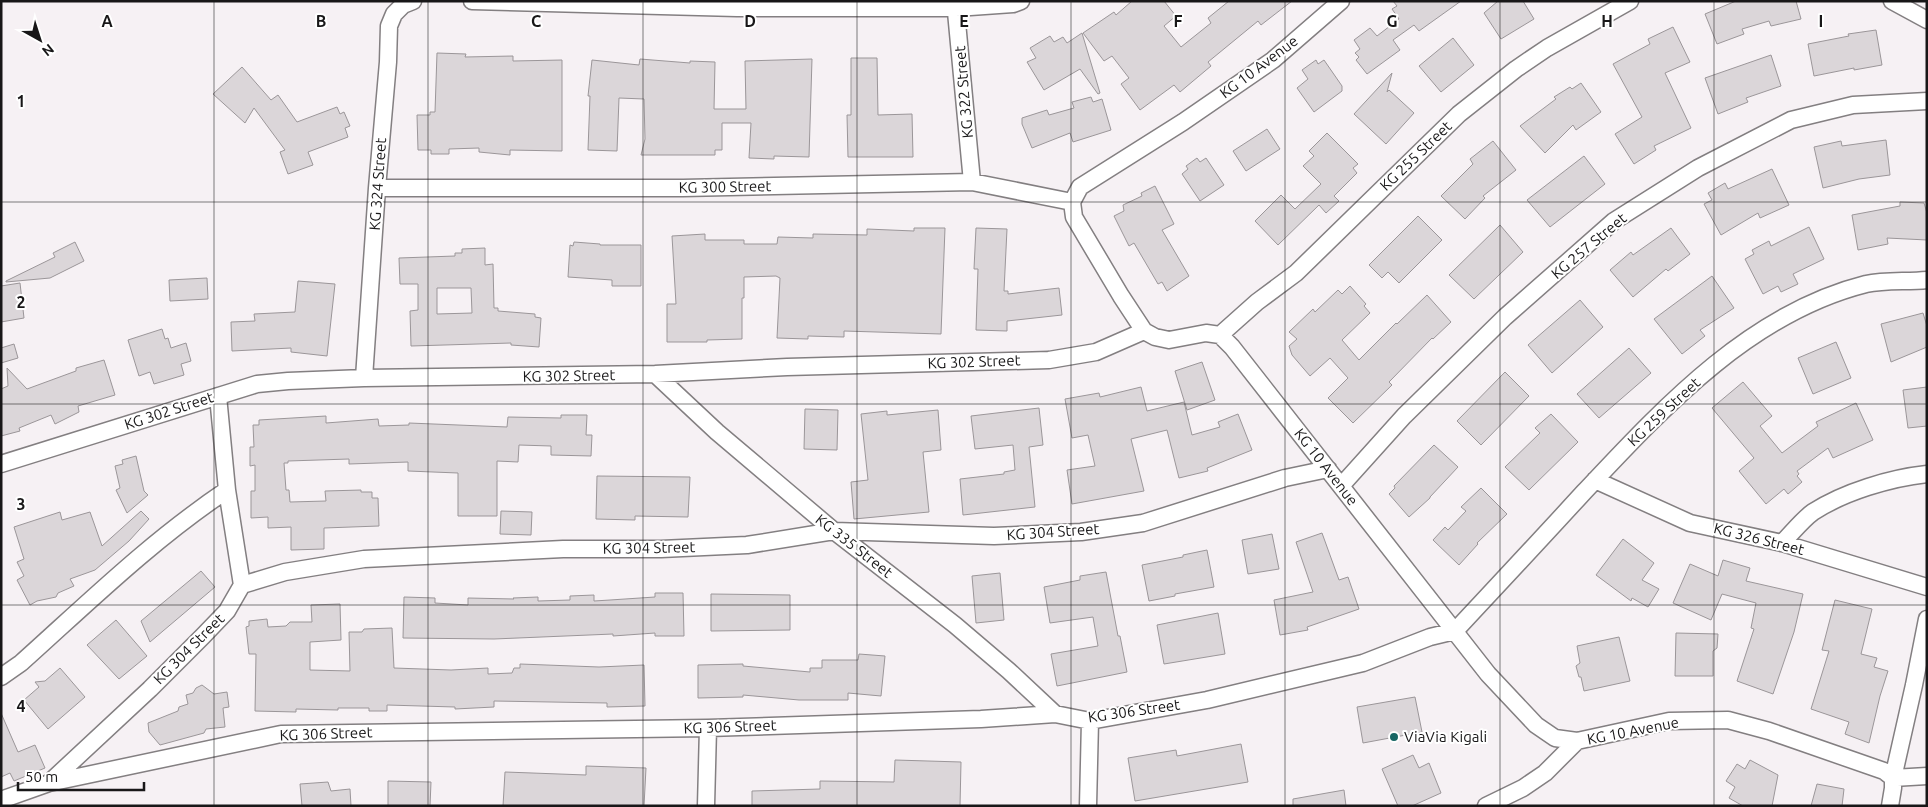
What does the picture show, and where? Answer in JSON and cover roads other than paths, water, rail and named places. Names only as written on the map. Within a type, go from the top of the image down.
[{"type":"street","name":"KG 324 Street","points":[[364,378],[388,62],[389,26],[394,14],[403,4],[413,1]]},
{"type":"street","points":[[472,1],[737,8],[1013,4],[1021,1]]},
{"type":"street","name":"KG 10 Avenue","points":[[1072,202],[1080,187],[1183,122],[1273,60],[1341,1]]},
{"type":"street","name":"KG 255 Street","points":[[1220,335],[1257,302],[1296,273],[1459,114],[1516,69],[1548,48],[1630,1]]},
{"type":"street","points":[[1892,1],[1927,20]]},
{"type":"street","name":"KG 322 Street","points":[[955,5],[972,182]]},
{"type":"street","name":"KG 257 Street","points":[[1341,486],[1404,416],[1498,323],[1614,221],[1698,168],[1791,120],[1853,105],[1927,101]]},
{"type":"street","name":"KG 300 Street","points":[[377,188],[674,188],[972,182],[1072,202]]},
{"type":"street","points":[[1072,202],[1074,217],[1144,331],[1155,337],[1169,340],[1206,333],[1220,335]]},
{"type":"street","name":"KG 259 Street","points":[[1455,631],[1641,431],[1725,356],[1773,323],[1822,299],[1868,284],[1927,280]]},
{"type":"street","name":"KG 302 Street","points":[[1,464],[257,384],[364,378],[655,374],[787,367],[1049,360],[1096,352],[1144,331]]},
{"type":"street","name":"KG 10 Avenue","points":[[1220,335],[1232,347],[1488,674],[1536,725],[1555,738],[1577,741],[1669,721],[1728,720],[1769,731],[1884,771],[1893,778]]},
{"type":"street","name":"KG 335 Street","points":[[655,374],[716,432],[834,531],[955,625],[1009,671],[1055,714]]},
{"type":"street","points":[[218,396],[227,490],[242,585]]},
{"type":"street","name":"KG 304 Street","points":[[49,783],[150,689],[203,636],[227,611],[242,585],[285,572],[364,559],[563,549],[661,549],[747,545],[834,531],[994,536],[1082,532],[1143,523],[1285,478],[1328,469]]},
{"type":"street","points":[[1782,543],[1812,513],[1854,492],[1890,480],[1927,474]]},
{"type":"street","name":"KG 326 Street","points":[[1595,480],[1690,523],[1782,543],[1927,587]]},
{"type":"street","points":[[1,678],[21,663],[141,554],[191,514],[227,490]]},
{"type":"street","points":[[1890,806],[1894,788],[1893,778],[1927,619]]},
{"type":"street","name":"KG 306 Street","points":[[1,800],[28,798],[49,783],[281,734],[708,728],[981,719],[1055,714],[1090,721],[1207,700],[1363,663],[1430,637],[1455,631]]},
{"type":"street","points":[[1088,806],[1090,721]]},
{"type":"street","points":[[706,806],[708,728]]},
{"type":"street","points":[[1486,806],[1523,788],[1545,773],[1577,741]]},
{"type":"street","points":[[1893,778],[1927,776]]},
{"type":"place","name":"ViaVia Kigali","points":[[1394,737]]}]
